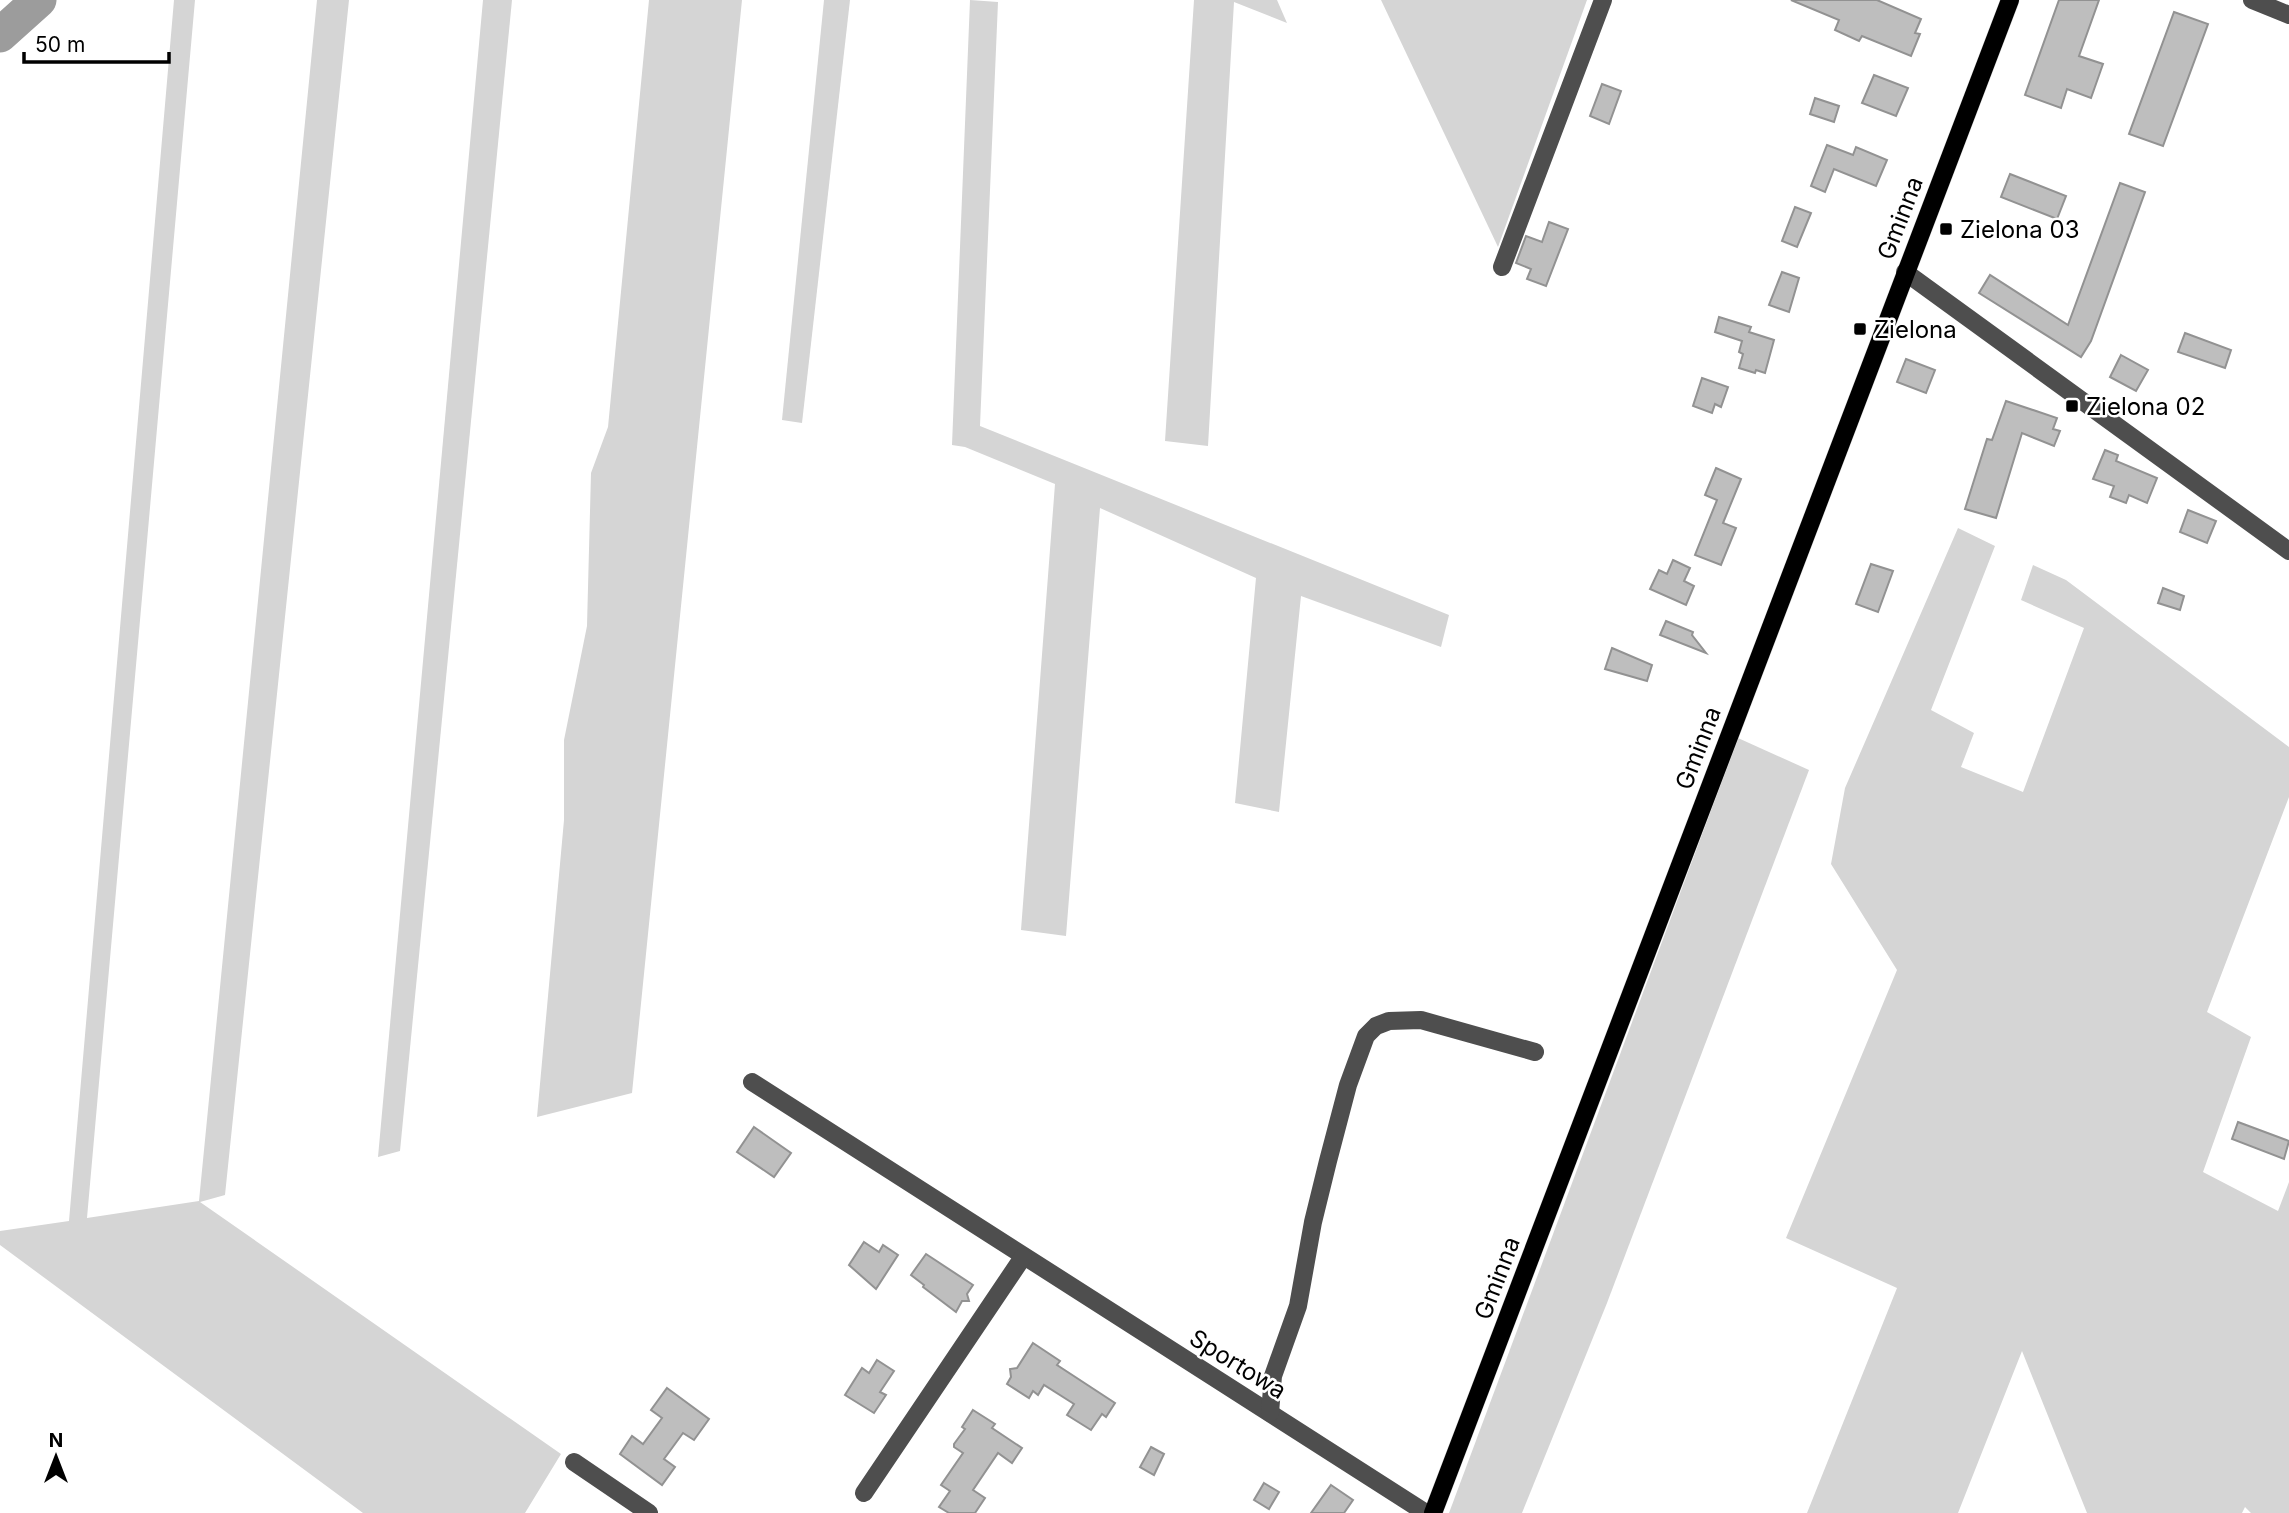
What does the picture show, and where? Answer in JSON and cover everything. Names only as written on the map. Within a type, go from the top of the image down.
[{"type":"main road","name":"Gminna","points":[[1433,1513],[2010,0]]},
{"type":"street","points":[[1502,267],[1602,0]]},
{"type":"street","points":[[2252,0],[2289,15]]},
{"type":"street","points":[[1905,272],[2289,551]]},
{"type":"street","points":[[1270,1413],[1273,1376],[1298,1306],[1313,1222],[1328,1161],[1348,1085],[1366,1036],[1376,1026],[1389,1021],[1421,1020],[1535,1052]]},
{"type":"street","name":"Sportowa","points":[[752,1082],[1426,1513]]},
{"type":"street","points":[[864,1493],[1023,1257]]},
{"type":"street","points":[[574,1462],[649,1513]]},
{"type":"shaded area","points":[[174,0],[195,0],[87,1218],[199,1201],[317,0],[349,0],[225,1195],[200,1202],[561,1454],[525,1513],[363,1513],[0,1245],[0,1231],[69,1221]]},
{"type":"shaded area","points":[[483,0],[512,0],[400,1151],[378,1157]]},
{"type":"shaded area","points":[[649,0],[742,0],[632,1093],[537,1117],[564,820],[564,740],[587,626],[591,473],[608,427]]},
{"type":"shaded area","points":[[824,0],[850,0],[802,423],[782,420]]},
{"type":"shaded area","points":[[970,0],[998,2],[980,426],[1449,615],[1441,647],[1301,596],[1279,812],[1235,803],[1256,578],[1100,508],[1066,936],[1021,930],[1055,484],[965,447],[952,445]]},
{"type":"shaded area","points":[[1194,0],[1277,0],[1287,23],[1234,2],[1208,446],[1165,441]]},
{"type":"shaded area","points":[[1381,0],[1587,0],[1498,247]]},
{"type":"shaded area","points":[[1958,528],[1995,546],[1931,710],[1974,733],[1961,767],[2023,792],[2084,628],[2021,600],[2033,565],[2066,580],[2289,747],[2289,797],[2207,1012],[2251,1037],[2203,1172],[2278,1211],[2289,1182],[2289,1513],[2251,1513],[2245,1507],[2242,1513],[2087,1513],[2022,1351],[1958,1513],[1807,1513],[1897,1288],[1786,1238],[1897,970],[1831,864],[1845,788]]},
{"type":"shaded area","points":[[1738,738],[1809,770],[1607,1303],[1522,1513],[1449,1513]]},
{"type":"building","points":[[1791,0],[1877,0],[1921,19],[1915,33],[1920,34],[1911,56],[1862,36],[1859,41],[1835,30],[1839,20]]},
{"type":"building","points":[[2059,0],[2099,0],[2079,56],[2103,64],[2091,98],[2067,89],[2061,108],[2025,95]]},
{"type":"building","points":[[2174,12],[2208,24],[2163,146],[2129,134]]},
{"type":"building","points":[[1874,75],[1908,88],[1896,116],[1862,103]]},
{"type":"building","points":[[1602,84],[1621,91],[1609,124],[1590,116]]},
{"type":"building","points":[[1815,98],[1839,106],[1834,122],[1810,114]]},
{"type":"building","points":[[1827,145],[1853,155],[1856,147],[1887,160],[1876,186],[1834,169],[1825,192],[1811,186]]},
{"type":"building","points":[[2010,174],[2066,196],[2057,219],[2001,197]]},
{"type":"building","points":[[2120,183],[2145,192],[2091,341],[2081,357],[1979,293],[1990,275],[2068,325]]},
{"type":"building","points":[[1795,207],[1811,213],[1797,247],[1782,241]]},
{"type":"building","points":[[1549,222],[1568,229],[1546,286],[1527,279],[1531,269],[1516,263],[1526,236],[1542,242]]},
{"type":"building","points":[[1782,272],[1799,278],[1789,312],[1769,305]]},
{"type":"building","points":[[1719,317],[1751,327],[1749,332],[1774,340],[1765,373],[1739,368],[1743,354],[1739,352],[1742,341],[1715,332]]},
{"type":"building","points":[[2185,333],[2231,350],[2225,368],[2178,352]]},
{"type":"building","points":[[2121,355],[2148,370],[2136,391],[2110,377]]},
{"type":"building","points":[[1906,359],[1935,370],[1926,393],[1897,382]]},
{"type":"building","points":[[1702,378],[1728,387],[1721,407],[1715,404],[1712,413],[1693,406]]},
{"type":"building","points":[[2006,401],[2057,418],[2053,429],[2060,431],[2054,446],[2022,433],[1996,518],[1965,509],[1987,439],[1992,440]]},
{"type":"building","points":[[2105,450],[2118,455],[2116,461],[2157,478],[2147,503],[2129,495],[2126,503],[2110,497],[2114,486],[2093,479]]},
{"type":"building","points":[[1716,468],[1741,479],[1723,523],[1736,528],[1721,565],[1695,555],[1717,500],[1705,495]]},
{"type":"building","points":[[2188,510],[2216,521],[2207,543],[2180,532]]},
{"type":"building","points":[[1673,560],[1690,568],[1684,581],[1694,586],[1686,605],[1650,589],[1659,570],[1667,574]]},
{"type":"building","points":[[1871,564],[1893,571],[1878,612],[1856,604]]},
{"type":"building","points":[[2163,588],[2184,596],[2180,610],[2158,603]]},
{"type":"building","points":[[1666,621],[1693,632],[1692,635],[1706,653],[1660,635]]},
{"type":"building","points":[[1612,648],[1652,665],[1647,681],[1605,669]]},
{"type":"building","points":[[2238,1122],[2289,1141],[2284,1159],[2232,1139]]},
{"type":"building","points":[[754,1127],[791,1153],[774,1177],[737,1152]]},
{"type":"building","points":[[864,1242],[879,1252],[883,1245],[898,1255],[876,1289],[849,1265]]},
{"type":"building","points":[[926,1254],[973,1285],[967,1294],[969,1301],[962,1301],[956,1312],[911,1275]]},
{"type":"building","points":[[1033,1343],[1060,1361],[1057,1365],[1115,1403],[1106,1417],[1102,1414],[1091,1430],[1067,1415],[1074,1404],[1044,1385],[1038,1395],[1033,1391],[1029,1398],[1007,1384],[1011,1377],[1010,1369],[1017,1368]]},
{"type":"building","points":[[877,1360],[894,1371],[880,1392],[886,1395],[874,1413],[845,1395],[862,1368],[869,1373]]},
{"type":"building","points":[[667,1388],[709,1419],[694,1440],[683,1433],[664,1459],[675,1467],[662,1485],[620,1454],[632,1436],[643,1444],[662,1418],[651,1410]]},
{"type":"building","points":[[973,1410],[995,1424],[992,1428],[1022,1448],[1012,1463],[998,1453],[973,1490],[985,1498],[975,1513],[949,1513],[939,1507],[950,1491],[941,1485],[963,1453],[954,1447],[954,1444],[965,1429],[962,1427]]},
{"type":"building","points":[[1151,1447],[1164,1454],[1154,1475],[1140,1467]]},
{"type":"building","points":[[1264,1483],[1279,1492],[1269,1509],[1254,1500]]},
{"type":"building","points":[[1331,1485],[1353,1500],[1344,1513],[1311,1513]]},
{"type":"waterway","points":[[0,35],[39,0]]},
{"type":"place","name":"Zielona 03","points":[[1946,229]]},
{"type":"place","name":"Zielona","points":[[1860,329]]},
{"type":"place","name":"Zielona 02","points":[[2072,406]]}]
